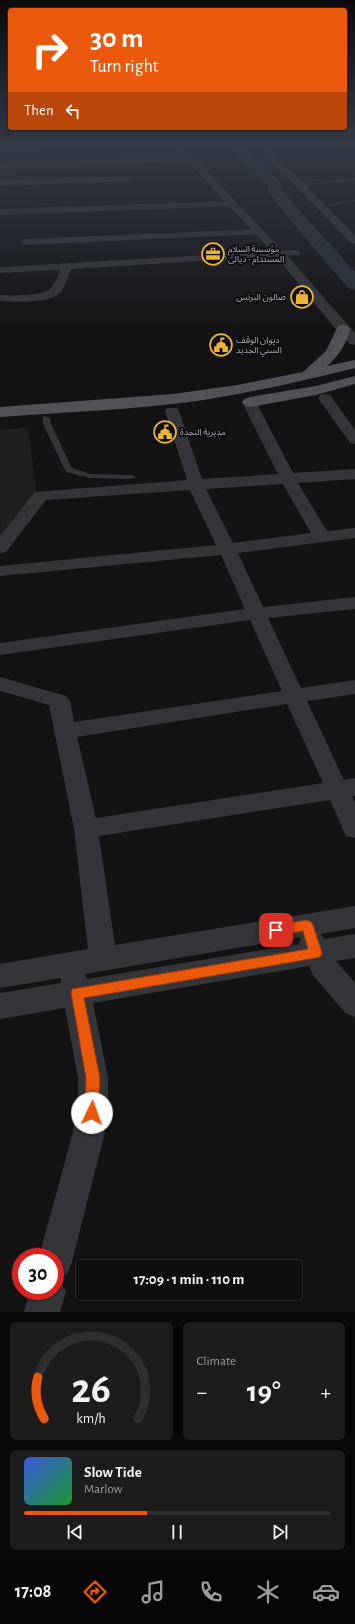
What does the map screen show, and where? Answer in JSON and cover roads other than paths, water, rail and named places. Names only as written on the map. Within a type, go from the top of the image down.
[{"type":"main road","points":[[302,377],[326,362],[338,346],[343,329]]},
{"type":"main road","points":[[0,412],[133,403],[190,397],[302,377],[355,364]]},
{"type":"main road","points":[[0,421],[172,411],[249,402],[316,390],[355,380]]},
{"type":"main road","points":[[249,402],[348,397]]},
{"type":"street","points":[[0,208],[39,207]]},
{"type":"street","points":[[0,212],[20,215],[121,207]]},
{"type":"street","points":[[237,207],[279,253],[343,329],[355,341]]},
{"type":"street","points":[[251,207],[257,213]]},
{"type":"street","points":[[322,207],[355,241]]},
{"type":"street","points":[[23,268],[24,238],[165,232],[259,232]]},
{"type":"street","points":[[165,232],[173,259]]},
{"type":"street","points":[[284,241],[298,256]]},
{"type":"street","points":[[0,270],[279,253],[298,256]]},
{"type":"street","points":[[0,298],[50,294],[57,290],[67,266]]},
{"type":"street","points":[[325,398],[355,440]]},
{"type":"street","points":[[249,402],[288,479],[322,537]]},
{"type":"street","points":[[172,411],[196,484],[295,696],[347,788],[355,829]]},
{"type":"street","points":[[0,548],[41,495],[355,474]]},
{"type":"street","points":[[0,571],[227,549],[355,533]]},
{"type":"street","points":[[0,649],[256,613],[355,603]]},
{"type":"street","points":[[0,684],[59,701],[86,829],[103,959]]},
{"type":"street","points":[[65,731],[355,687]]},
{"type":"street","points":[[86,829],[347,788]]},
{"type":"street","points":[[0,976],[355,917]]},
{"type":"street","points":[[307,925],[316,953],[332,978],[355,1004]]},
{"type":"street","points":[[0,1006],[355,946]]},
{"type":"street","points":[[58,1248],[92,1113],[93,1078],[71,965]]},
{"type":"street","points":[[42,1312],[45,1300]]},
{"type":"lane","points":[[46,418],[47,424],[69,470],[89,476],[132,477]]},
{"type":"waterway","points":[[288,207],[355,284]]},
{"type":"place","name":"مؤسسة السلام المستدام - ديالى","points":[[213,254]]},
{"type":"place","name":"صالون البرنس","points":[[302,297]]},
{"type":"place","name":"ديوان الوقف السني الجديد","points":[[221,345]]},
{"type":"place","name":"مديرية النجدة","points":[[165,432]]}]
